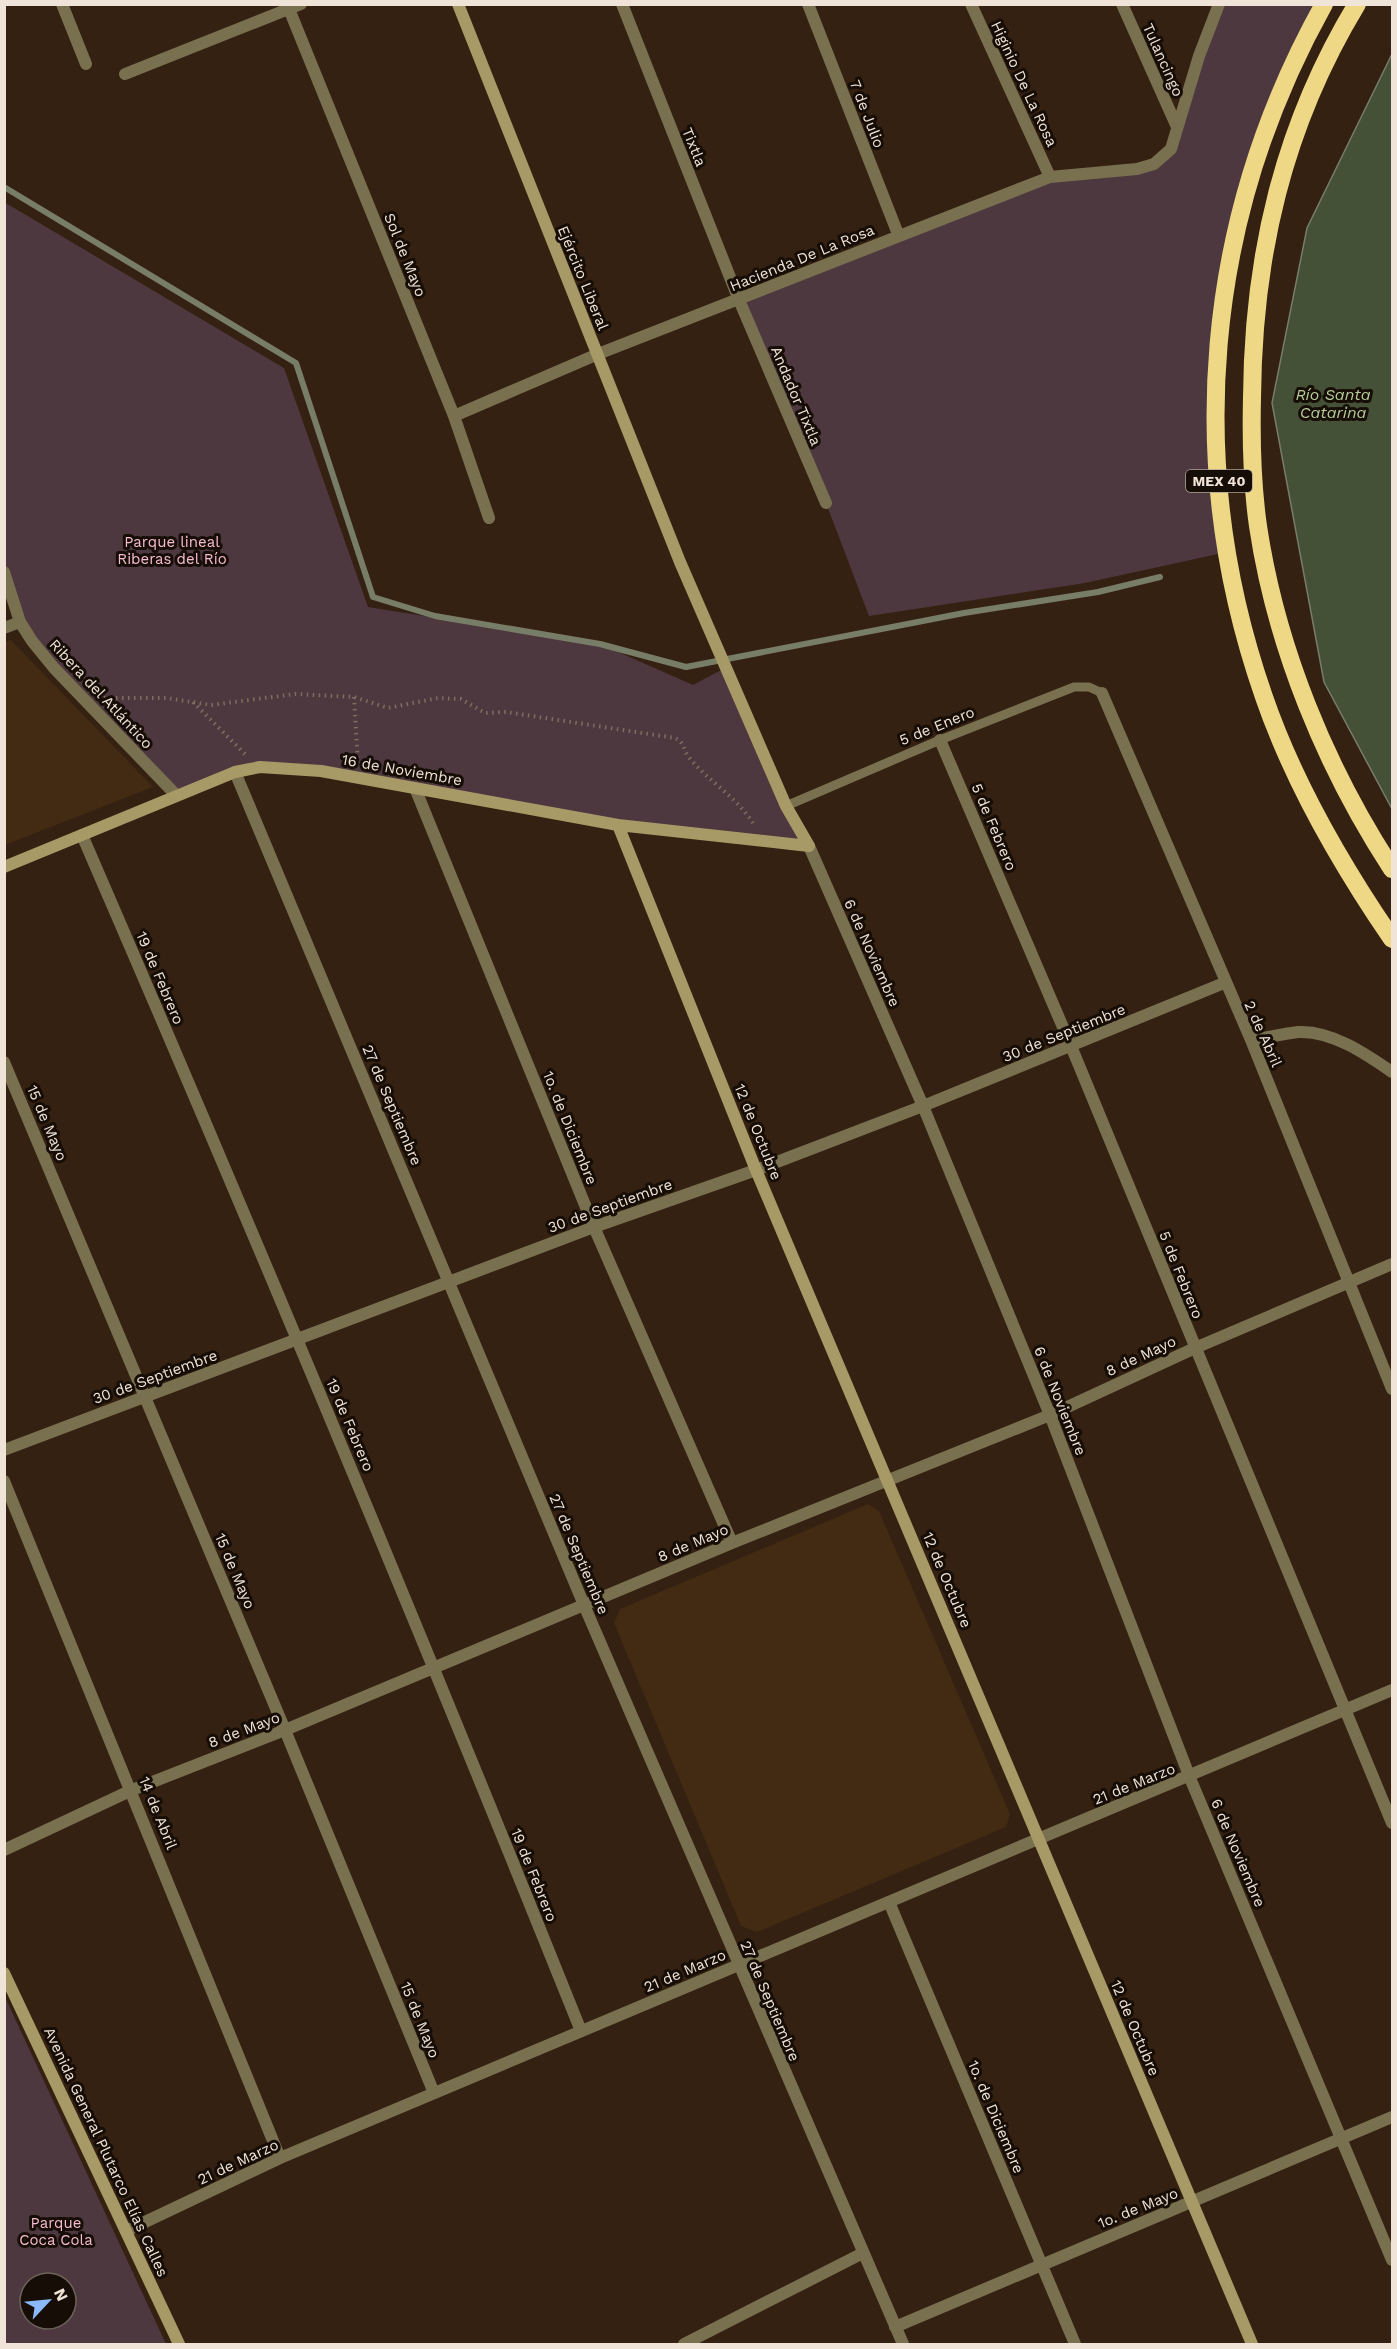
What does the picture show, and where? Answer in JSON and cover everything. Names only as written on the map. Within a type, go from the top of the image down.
[{"type":"highway","name":"MEX 40","points":[[1324,4],[1305,38],[1274,107],[1246,186],[1228,268],[1217,350],[1216,441],[1222,527],[1239,612],[1265,699],[1308,797],[1362,894],[1392,939]]},
{"type":"highway","name":"MEX 40","points":[[1357,4],[1336,38],[1294,134],[1271,208],[1257,288],[1252,363],[1251,440],[1258,526],[1275,606],[1298,678],[1329,754],[1363,824],[1392,869]]},
{"type":"street","points":[[62,4],[86,64]]},
{"type":"street","name":"Ejército Liberal","points":[[458,4],[680,562]]},
{"type":"street","name":"Tixtla","points":[[622,4],[739,300]]},
{"type":"street","name":"7 de Julio","points":[[808,4],[898,234]]},
{"type":"street","name":"Higinio De La Rosa","points":[[971,4],[1050,177]]},
{"type":"street","name":"Tulancingo","points":[[1122,4],[1177,127]]},
{"type":"street","points":[[1177,127],[1199,56],[1219,4]]},
{"type":"street","points":[[125,74],[292,6]]},
{"type":"street","name":"Sol de Mayo","points":[[292,6],[454,416],[489,518]]},
{"type":"street","name":"Hacienda De La Rosa","points":[[454,416],[598,354],[739,300],[898,234],[1050,177],[1137,169],[1154,164],[1167,155],[1174,142],[1177,127]]},
{"type":"street","name":"Andador Tixtla","points":[[739,300],[826,503]]},
{"type":"street","name":"6 de Noviembre","points":[[680,562],[786,806],[809,846],[923,1106],[1050,1414],[1190,1778],[1392,2260]]},
{"type":"street","name":"Ribera del Atlántico","points":[[4,572],[20,622],[54,668],[176,795]]},
{"type":"street","points":[[4,628],[20,622]]},
{"type":"street","name":"2 de Abril","points":[[1102,693],[1224,983],[1251,1040],[1392,1389]]},
{"type":"street","name":"5 de Febrero","points":[[940,740],[1071,1046],[1392,1823]]},
{"type":"street","name":"16 de Noviembre","points":[[4,867],[176,795],[235,772],[260,767],[321,771],[618,825],[809,846]]},
{"type":"street","name":"27 de Septiembre","points":[[235,772],[584,1605],[903,2344]]},
{"type":"street","name":"1o. de Diciembre","points":[[415,788],[594,1227],[732,1544]]},
{"type":"street","name":"12 de Octubre","points":[[618,825],[756,1170],[1252,2344]]},
{"type":"street","name":"19 de Febrero","points":[[82,835],[298,1340],[435,1668],[581,2031]]},
{"type":"street","name":"30 de Septiembre","points":[[4,1450],[451,1283],[594,1227],[756,1170],[923,1106],[1224,983]]},
{"type":"street","points":[[1251,1040],[1299,1032],[1321,1035],[1347,1045],[1392,1072]]},
{"type":"street","name":"15 de Mayo","points":[[4,1062],[285,1730],[434,2093]]},
{"type":"street","name":"8 de Mayo","points":[[4,1850],[132,1790],[285,1730],[1050,1414],[1195,1348],[1392,1264]]},
{"type":"street","name":"14 de Abril","points":[[4,1481],[132,1790],[280,2158]]},
{"type":"street","name":"21 de Marzo","points":[[126,2231],[280,2158],[1040,1838],[1190,1778],[1392,1690]]},
{"type":"street","name":"1o. de Diciembre","points":[[889,1902],[1075,2344]]},
{"type":"street","name":"Avenida General Plutarco Elías Calles","points":[[4,1973],[179,2344]]},
{"type":"street","name":"1o. de Mayo","points":[[895,2327],[1392,2117]]},
{"type":"street","points":[[684,2344],[863,2253]]},
{"type":"lane","name":"5 de Enero","points":[[786,806],[940,740],[1074,687],[1089,687],[1102,693]]},
{"type":"path","points":[[83,698],[166,698],[211,705],[295,694],[354,698],[388,708],[438,698],[460,699],[485,713],[506,711],[675,738],[681,741],[688,756],[743,807],[764,841]]},
{"type":"path","points":[[354,698],[359,778]]},
{"type":"path","points":[[192,702],[260,767]]},
{"type":"shaded area","points":[[11,640],[153,787],[5,845],[4,642]]},
{"type":"shaded area","points":[[868,1504],[879,1511],[1010,1814],[1006,1827],[757,1932],[741,1926],[614,1623],[620,1609]]},
{"type":"green space","points":[[1222,5],[1326,5],[1237,227],[1216,441],[1227,552],[1085,583],[869,616],[826,503],[739,300],[1050,177],[1137,169],[1167,155]]},
{"type":"green space","name":"Parque lineal Riberas del Río","points":[[4,202],[284,368],[368,607],[600,644],[693,685],[727,667],[809,846],[618,825],[254,762],[176,795],[32,641],[5,574]]},
{"type":"green space","name":"Parque Coca Cola","points":[[5,1997],[166,2344],[5,2344]]},
{"type":"water","name":"Río Santa Catarina","points":[[1392,54],[1392,809],[1324,682],[1272,403],[1307,228]]},
{"type":"waterway","points":[[4,187],[296,363],[373,597],[435,616],[600,644],[686,667],[964,613],[1098,592],[1160,577]]}]
